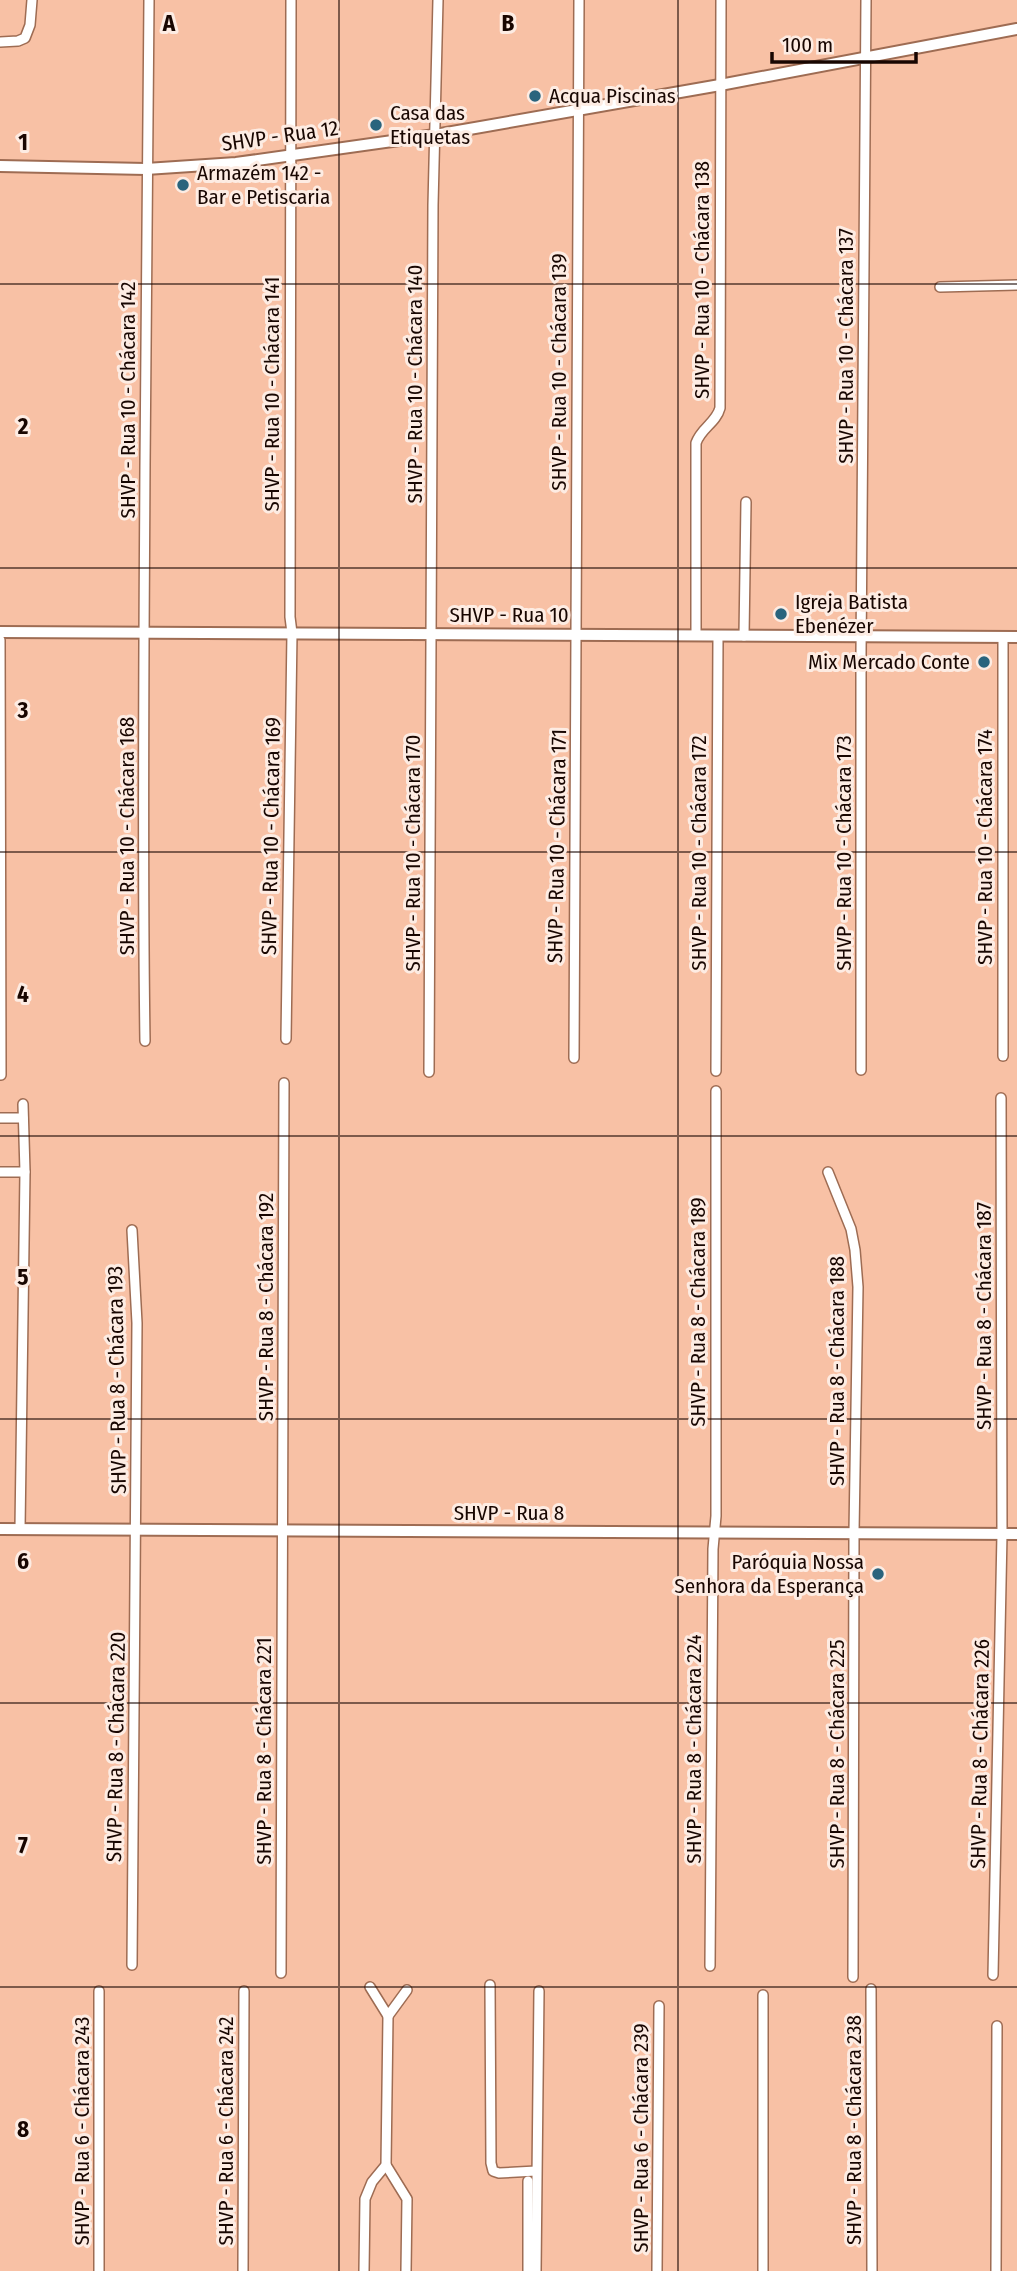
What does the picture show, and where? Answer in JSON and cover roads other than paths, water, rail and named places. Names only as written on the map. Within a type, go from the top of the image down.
[{"type":"street","points":[[0,42],[25,38],[30,25],[32,0]]},
{"type":"street","name":"SHVP - Rua 10 - Chácara 142","points":[[144,631],[149,0]]},
{"type":"street","name":"SHVP - Rua 10 - Chácara 141","points":[[291,0],[292,633]]},
{"type":"street","name":"SHVP - Rua 10 - Chácara 140","points":[[431,634],[438,0]]},
{"type":"street","name":"SHVP - Rua 10 - Chácara 139","points":[[576,634],[579,0]]},
{"type":"street","name":"SHVP - Rua 10 - Chácara 138","points":[[696,635],[696,443],[699,434],[716,419],[720,408],[721,0]]},
{"type":"street","name":"SHVP - Rua 10 - Chácara 137","points":[[861,636],[866,0]]},
{"type":"street","name":"SHVP - Rua 12","points":[[0,166],[146,169],[236,163],[435,135],[1017,29]]},
{"type":"street","points":[[940,287],[1017,285]]},
{"type":"street","points":[[744,636],[746,502]]},
{"type":"street","name":"SHVP - Rua 10 - Chácara 168","points":[[144,631],[145,1041]]},
{"type":"street","name":"SHVP - Rua 10","points":[[0,632],[1017,637]]},
{"type":"street","name":"SHVP - Rua 10 - Chácara 169","points":[[286,1039],[292,633]]},
{"type":"street","name":"SHVP - Rua 10 - Chácara 170","points":[[429,1072],[431,634]]},
{"type":"street","name":"SHVP - Rua 10 - Chácara 171","points":[[574,1058],[576,634]]},
{"type":"street","name":"SHVP - Rua 10 - Chácara 172","points":[[716,1071],[718,636]]},
{"type":"street","name":"SHVP - Rua 10 - Chácara 173","points":[[861,636],[861,1070]]},
{"type":"street","name":"SHVP - Rua 10 - Chácara 174","points":[[1003,637],[1003,1056]]},
{"type":"street","points":[[0,640],[1,1075]]},
{"type":"street","name":"SHVP - Rua 8 - Chácara 192","points":[[284,1083],[284,1530]]},
{"type":"street","name":"SHVP - Rua 8 - Chácara 189","points":[[714,1533],[716,1091]]},
{"type":"street","name":"SHVP - Rua 8 - Chácara 187","points":[[1001,1098],[1002,1534]]},
{"type":"street","points":[[20,1529],[25,1172],[23,1104]]},
{"type":"street","points":[[0,1118],[23,1118]]},
{"type":"street","points":[[0,1172],[25,1172]]},
{"type":"street","name":"SHVP - Rua 8 - Chácara 188","points":[[828,1172],[851,1229],[858,1287],[854,1532]]},
{"type":"street","name":"SHVP - Rua 8 - Chácara 193","points":[[132,1230],[137,1324],[136,1529]]},
{"type":"street","name":"SHVP - Rua 8","points":[[0,1529],[1017,1534]]},
{"type":"street","name":"SHVP - Rua 8 - Chácara 220","points":[[132,1965],[136,1529]]},
{"type":"street","name":"SHVP - Rua 8 - Chácara 221","points":[[281,1973],[284,1530]]},
{"type":"street","name":"SHVP - Rua 8 - Chácara 225","points":[[853,1977],[854,1532]]},
{"type":"street","name":"SHVP - Rua 8 - Chácara 224","points":[[710,1966],[714,1533]]},
{"type":"street","name":"SHVP - Rua 8 - Chácara 226","points":[[993,1975],[1002,1534]]},
{"type":"street","points":[[490,1985],[491,2163],[493,2171],[499,2174],[536,2171]]},
{"type":"street","points":[[370,1987],[388,2016],[386,2165],[407,2199],[406,2271]]},
{"type":"street","name":"SHVP - Rua 8 - Chácara 238","points":[[871,1989],[872,2271]]},
{"type":"street","points":[[388,2016],[407,1990]]},
{"type":"street","name":"SHVP - Rua 6 - Chácara 243","points":[[99,1991],[99,2271]]},
{"type":"street","points":[[536,2271],[539,1991]]},
{"type":"street","name":"SHVP - Rua 6 - Chácara 242","points":[[243,2271],[244,1992]]},
{"type":"street","points":[[763,1995],[763,2271]]},
{"type":"street","name":"SHVP - Rua 6 - Chácara 239","points":[[657,2271],[659,2006]]},
{"type":"street","points":[[996,2271],[997,2026]]},
{"type":"street","points":[[365,2271],[365,2199],[372,2182],[386,2165]]},
{"type":"street","points":[[528,2181],[528,2271]]},
{"type":"place","name":"Acqua Piscinas","points":[[535,96]]},
{"type":"place","name":"Casa das Etiquetas","points":[[376,125]]},
{"type":"place","name":"Armazém 142 - Bar e Petiscaria","points":[[183,185]]},
{"type":"place","name":"Igreja Batista Ebenézer","points":[[781,614]]},
{"type":"place","name":"Mix Mercado Conte","points":[[984,662]]},
{"type":"place","name":"Paróquia Nossa Senhora da Esperança","points":[[878,1574]]}]
